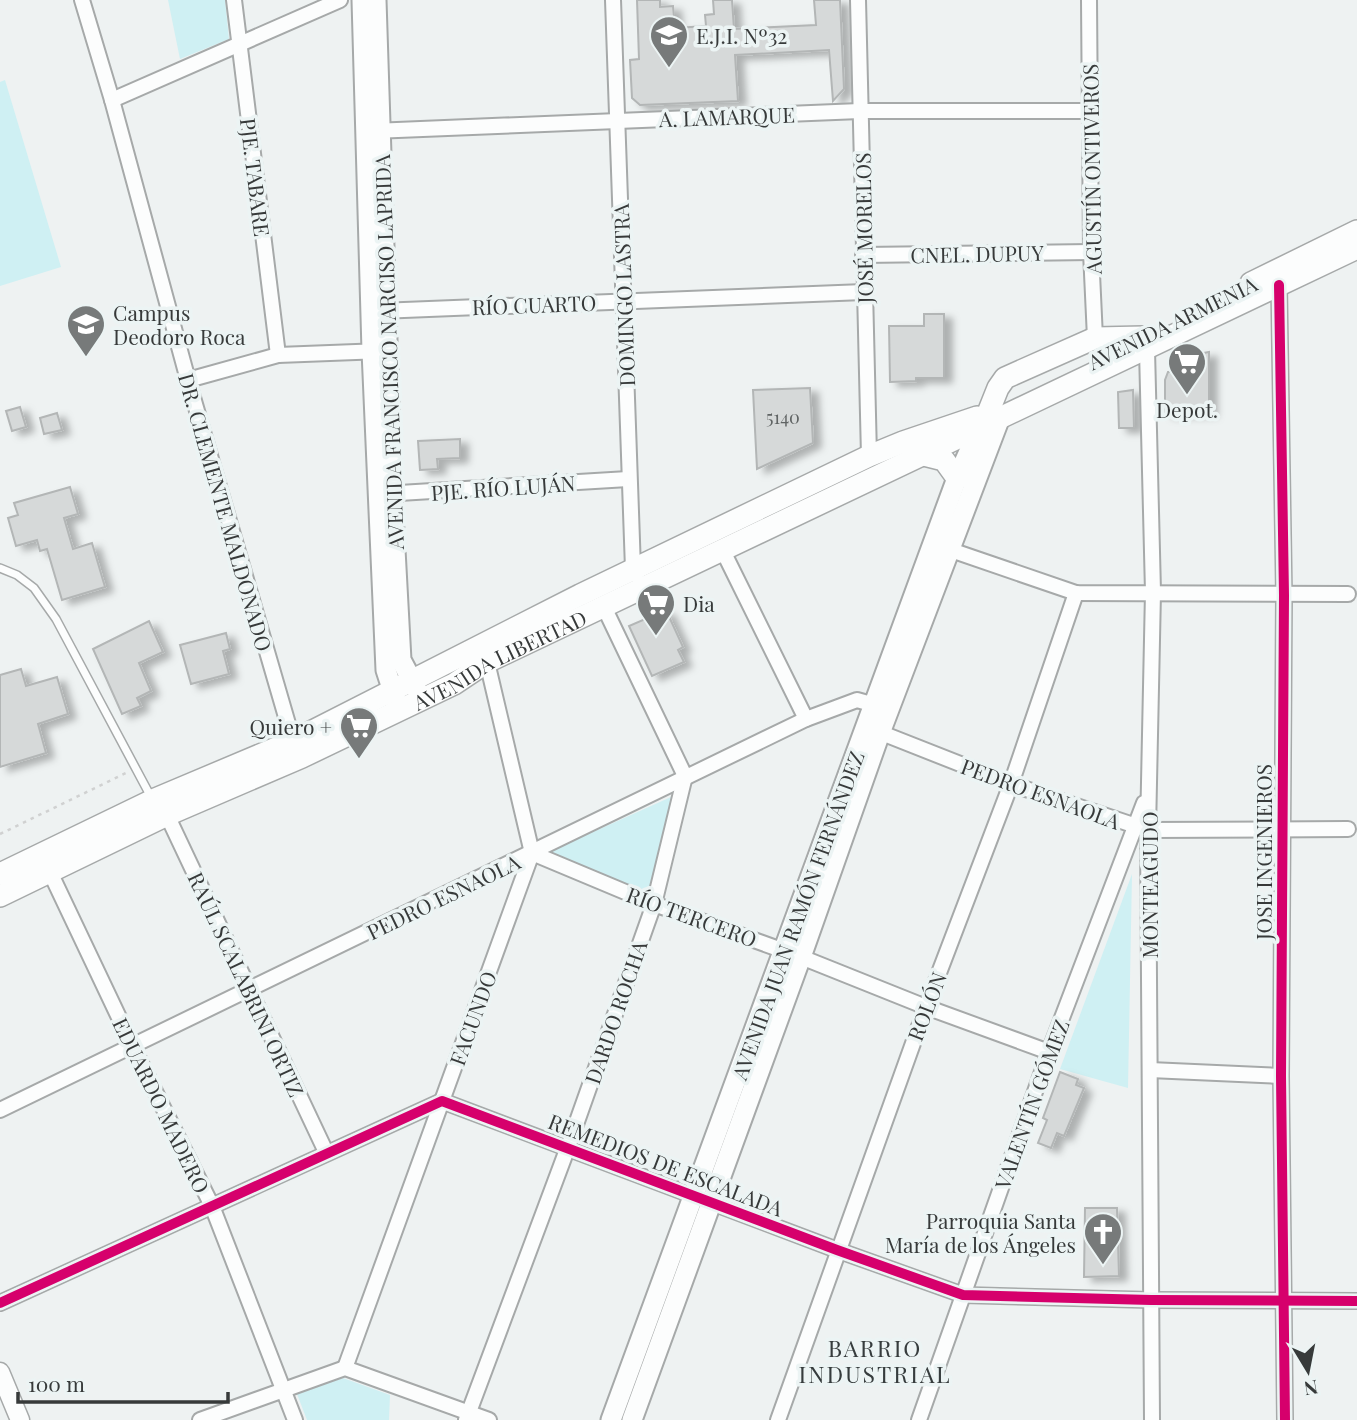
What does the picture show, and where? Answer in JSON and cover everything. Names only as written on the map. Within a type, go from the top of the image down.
[{"type":"main road","name":"AVENIDA FRANCISCO NARCISO LAPRIDA","points":[[362,0],[373,131],[385,494],[386,670],[396,700]]},
{"type":"main road","name":"AVENIDA FRANCISCO NARCISO LAPRIDA","points":[[373,131],[376,0]]},
{"type":"main road","name":"AVENIDA ARMENIA","points":[[988,421],[1146,343],[1357,231]]},
{"type":"main road","name":"AVENIDA ARMENIA","points":[[1146,343],[1357,248]]},
{"type":"main road","points":[[988,421],[998,388],[1006,378],[1095,338],[1146,343]]},
{"type":"main road","name":"AVENIDA LIBERTAD","points":[[0,874],[160,808],[302,757],[396,700],[411,680],[638,578],[869,457],[903,442],[988,421]]},
{"type":"main road","name":"AVENIDA LIBERTAD","points":[[0,896],[50,872],[160,808],[293,741],[396,700],[422,699],[454,684],[487,662],[604,607],[638,578],[722,549],[988,421]]},
{"type":"main road","name":"AVENIDA JUAN RAMÓN FERNÁNDEZ","points":[[942,547],[957,478],[988,421]]},
{"type":"main road","name":"AVENIDA JUAN RAMÓN FERNÁNDEZ","points":[[611,1420],[702,1198],[988,421]]},
{"type":"main road","points":[[920,454],[944,460],[957,478]]},
{"type":"main road","name":"AVENIDA FRANCISCO NARCISO LAPRIDA","points":[[385,494],[401,660],[422,699]]},
{"type":"main road","name":"AVENIDA JUAN RAMÓN FERNÁNDEZ","points":[[632,1420],[702,1198]]},
{"type":"street","name":"DR. CLEMENTE MALDONADO","points":[[82,0],[188,380],[293,741]]},
{"type":"street","name":"PJE. TABARE","points":[[234,0],[278,355]]},
{"type":"street","points":[[112,100],[340,0]]},
{"type":"street","name":"DOMINGO LASTRA","points":[[613,0],[628,479],[638,578]]},
{"type":"street","name":"JOSÉ MORELOS","points":[[858,0],[869,457]]},
{"type":"street","name":"AGUSTÍN ONTIVEROS","points":[[1089,0],[1091,252],[1095,338]]},
{"type":"street","name":"A. LAMARQUE","points":[[373,131],[860,111],[1089,111]]},
{"type":"street","name":"CNEL. DUPUY","points":[[863,255],[1091,252]]},
{"type":"street","name":"JOSE INGENIEROS","points":[[1279,285],[1284,594],[1281,1076],[1285,1420]]},
{"type":"street","name":"RÍO CUARTO","points":[[379,311],[864,292]]},
{"type":"street","name":"MONTEAGUDO","points":[[1146,343],[1153,592],[1149,791],[1142,829],[1150,1070],[1152,1420]]},
{"type":"street","points":[[188,380],[278,355],[379,351]]},
{"type":"street","name":"PJE. RÍO LUJÁN","points":[[385,494],[628,479]]},
{"type":"street","points":[[942,547],[1076,593],[1348,594]]},
{"type":"street","points":[[722,549],[806,719]]},
{"type":"street","name":"ROLÓN","points":[[778,1420],[926,1007],[1011,784],[1076,593]]},
{"type":"street","points":[[604,607],[685,776]]},
{"type":"street","points":[[487,662],[532,853]]},
{"type":"street","name":"PEDRO ESNAOLA","points":[[0,1110],[806,719],[857,700],[882,707]]},
{"type":"street","name":"PEDRO ESNAOLA","points":[[873,729],[1011,784],[1142,829],[1348,829]]},
{"type":"street","name":"DARDO ROCHA","points":[[468,1416],[568,1147],[654,904],[685,776]]},
{"type":"street","name":"RAÚL SCALABRINI ORTIZ","points":[[160,808],[251,990],[326,1152]]},
{"type":"street","name":"VALENTÍN GÓMEZ","points":[[919,1420],[1049,1052],[1142,829]]},
{"type":"street","name":"RÍO TERCERO","points":[[532,853],[654,904],[1049,1052]]},
{"type":"street","name":"FACUNDO","points":[[345,1368],[532,853]]},
{"type":"street","name":"EDUARDO MADERO","points":[[50,872],[212,1206],[295,1420]]},
{"type":"street","points":[[1150,1070],[1281,1076]]},
{"type":"street","points":[[0,1303],[442,1101]]},
{"type":"street","name":"REMEDIOS DE ESCALADA","points":[[442,1101],[963,1295],[1151,1300],[1357,1301]]},
{"type":"street","points":[[200,1420],[345,1368],[468,1416],[489,1420]]},
{"type":"street","points":[[0,1372],[20,1420]]},
{"type":"lane","points":[[0,568],[17,575],[34,588],[56,619],[135,768],[160,808]]},
{"type":"path","points":[[0,834],[135,768]]},
{"type":"shaded area","points":[[168,0],[225,0],[229,39],[180,59]]},
{"type":"shaded area","points":[[5,80],[61,267],[0,286],[0,82]]},
{"type":"shaded area","points":[[671,797],[649,898],[544,854]]},
{"type":"shaded area","points":[[1132,874],[1128,1088],[1060,1069]]},
{"type":"shaded area","points":[[343,1378],[390,1395],[389,1420],[307,1420],[297,1394]]},
{"type":"building","points":[[637,0],[660,0],[660,7],[673,6],[675,28],[706,26],[705,15],[714,14],[713,0],[732,0],[734,29],[816,25],[814,0],[840,0],[844,89],[833,101],[829,50],[735,55],[738,101],[640,105],[632,98],[630,60],[639,59]]},
{"type":"building","points":[[924,314],[944,314],[944,378],[890,382],[889,326],[924,326]]},
{"type":"building","name":"Depot.","points":[[1209,352],[1209,412],[1165,413],[1165,380],[1168,372],[1192,371],[1192,355]]},
{"type":"building","points":[[810,388],[813,443],[757,469],[753,390]]},
{"type":"building","points":[[1133,390],[1134,428],[1119,428],[1118,392]]},
{"type":"building","points":[[20,407],[26,427],[12,431],[6,411]]},
{"type":"building","points":[[57,413],[62,430],[44,434],[40,418]]},
{"type":"building","points":[[460,439],[460,458],[437,459],[438,469],[420,470],[418,441]]},
{"type":"building","points":[[70,487],[78,514],[64,518],[73,549],[92,543],[105,587],[62,600],[47,549],[40,551],[37,540],[16,546],[8,518],[18,515],[14,503]]},
{"type":"building","name":"Dia","points":[[666,610],[683,647],[678,650],[684,662],[652,676],[629,626]]},
{"type":"building","points":[[149,621],[163,652],[139,663],[151,691],[137,698],[141,706],[122,714],[93,649]]},
{"type":"building","points":[[226,633],[230,649],[223,651],[229,674],[191,684],[180,645]]},
{"type":"building","points":[[21,669],[26,686],[57,677],[68,714],[38,724],[46,753],[0,767],[0,675]]},
{"type":"building","points":[[1060,1072],[1078,1079],[1076,1085],[1084,1088],[1064,1136],[1057,1133],[1051,1148],[1038,1143],[1047,1120],[1043,1118]]},
{"type":"building","name":"Parroquia Santa María de los Ángeles","points":[[1085,1208],[1117,1208],[1119,1276],[1084,1277]]},
{"type":"cycle path","points":[[1279,285],[1284,595],[1281,1076],[1285,1420]]},
{"type":"cycle path","points":[[0,1303],[442,1101],[963,1295],[1151,1300],[1357,1301]]},
{"type":"place","name":"E.J.I. Nº32","points":[[669,69]]},
{"type":"place","name":"Campus Deodoro Roca","points":[[86,358]]},
{"type":"place","name":"Depot.","points":[[1187,396]]},
{"type":"place","name":"Dia","points":[[656,637]]},
{"type":"place","name":"Quiero +","points":[[359,760]]},
{"type":"place","name":"Parroquia Santa María de los Ángeles","points":[[1103,1266]]},
{"type":"district","name":"BARRIO INDUSTRIAL","points":[[875,1360]]}]
